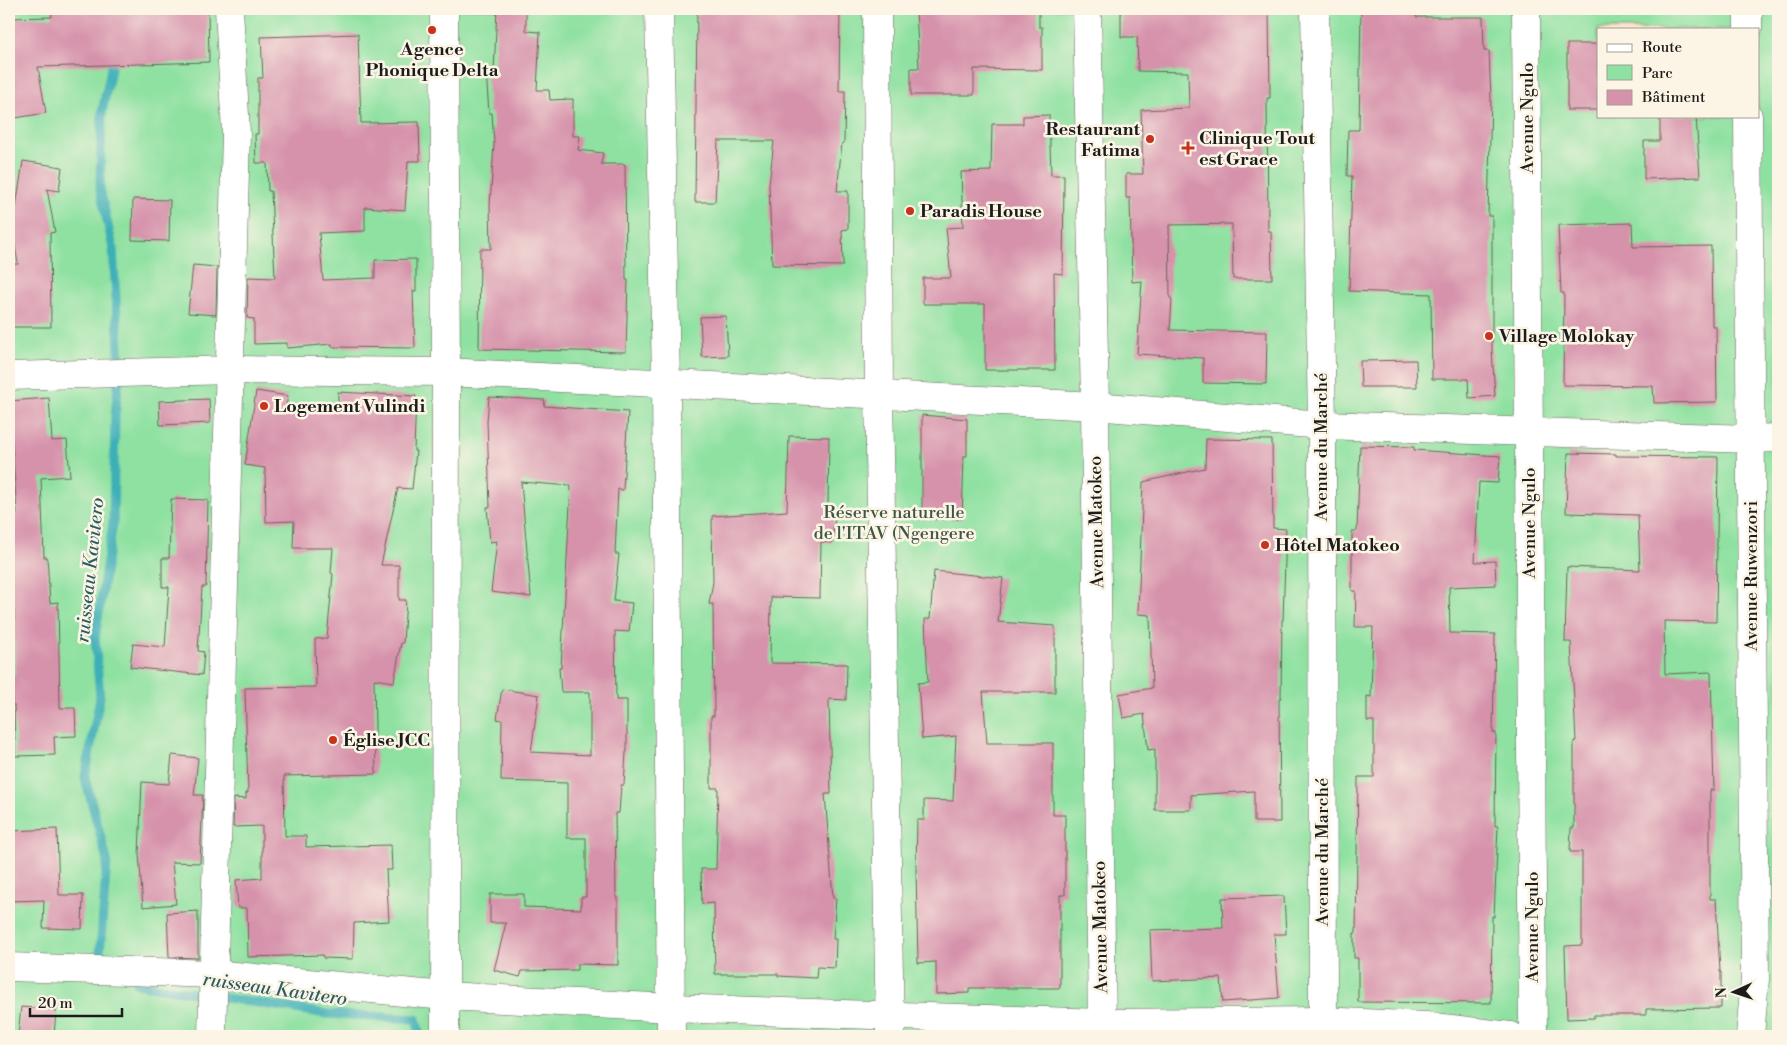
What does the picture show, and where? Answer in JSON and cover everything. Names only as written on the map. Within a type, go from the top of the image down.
[{"type":"street","points":[[212,1036],[236,133],[229,9]]},
{"type":"street","points":[[444,9],[446,372],[445,1036]]},
{"type":"street","points":[[660,9],[666,383],[671,1036]]},
{"type":"street","points":[[877,9],[879,394],[890,1026]]},
{"type":"street","name":"Avenue Matokeo","points":[[1087,9],[1095,406],[1101,1030]]},
{"type":"street","name":"Avenue du Marché","points":[[1315,9],[1322,425],[1323,1029]]},
{"type":"street","name":"Avenue Ngulo","points":[[1526,9],[1533,1036]]},
{"type":"street","points":[[1748,9],[1748,28]]},
{"type":"street","name":"Avenue Ruwenzori","points":[[1748,118],[1755,979],[1750,1036]]},
{"type":"street","points":[[9,376],[230,370],[446,372],[1095,406],[1322,425],[1528,433],[1750,439],[1778,438]]},
{"type":"street","points":[[9,967],[214,974],[445,996],[671,1008],[890,1026],[1101,1030],[1323,1029],[1426,1026],[1510,1036]]},
{"type":"green space","name":"Réserve naturelle de l'ITAV (Ngengere","points":[[9,9],[1778,9],[1778,1036],[9,1036]]},
{"type":"building","points":[[51,9],[208,9],[209,62],[38,67],[46,113],[15,118],[9,86],[9,18],[52,17]]},
{"type":"building","points":[[497,9],[526,9],[526,31],[540,32],[537,90],[549,90],[550,100],[573,99],[573,136],[580,136],[578,150],[603,153],[601,164],[625,164],[626,280],[628,280],[626,352],[479,349],[480,249],[491,249],[490,205],[494,144],[492,113],[489,113],[486,71],[494,71]]},
{"type":"building","points":[[697,9],[840,9],[839,91],[845,91],[844,143],[842,143],[837,191],[848,191],[848,229],[842,230],[843,266],[772,265],[769,185],[774,141],[718,141],[715,202],[695,202]]},
{"type":"building","points":[[916,9],[1039,9],[1039,27],[1042,27],[1042,70],[974,69],[974,95],[911,95],[911,68],[919,68]]},
{"type":"building","points":[[1121,9],[1269,9],[1270,98],[1267,98],[1268,231],[1271,231],[1272,279],[1233,279],[1232,224],[1169,225],[1170,298],[1172,299],[1170,330],[1267,332],[1266,384],[1203,383],[1203,358],[1137,354],[1142,281],[1132,282],[1130,198],[1126,198],[1126,174],[1143,174],[1141,110],[1189,108],[1188,72],[1138,71],[1137,37],[1121,37]]},
{"type":"building","points":[[1361,9],[1416,9],[1416,17],[1483,17],[1484,51],[1489,51],[1491,99],[1488,216],[1492,216],[1492,350],[1495,396],[1469,398],[1468,379],[1432,379],[1431,294],[1349,291],[1352,176],[1347,176],[1348,130],[1359,130]]},
{"type":"building","points":[[358,34],[361,123],[419,122],[420,161],[408,161],[405,210],[365,207],[365,231],[319,233],[323,280],[375,278],[375,260],[416,259],[416,291],[413,291],[415,348],[332,347],[332,344],[287,348],[287,343],[254,344],[254,319],[247,318],[248,277],[275,278],[271,191],[268,191],[267,163],[256,163],[255,134],[258,134],[258,78],[263,78],[261,37]]},
{"type":"building","points":[[1567,44],[1597,44],[1597,110],[1567,110]]},
{"type":"building","points":[[1049,115],[1051,175],[1064,175],[1063,274],[1054,273],[1055,370],[985,370],[985,304],[923,304],[923,278],[951,278],[946,228],[963,227],[961,172],[991,171],[992,124],[1023,124],[1023,116]]},
{"type":"building","points":[[1660,118],[1696,118],[1700,177],[1644,179],[1644,141],[1660,141]]},
{"type":"building","points":[[23,161],[62,167],[59,191],[47,189],[55,232],[50,233],[51,327],[9,327],[9,264],[18,264],[9,208],[16,207]]},
{"type":"building","points":[[133,199],[170,200],[169,241],[132,240]]},
{"type":"building","points":[[1632,223],[1633,247],[1711,246],[1712,326],[1716,326],[1717,402],[1654,403],[1653,386],[1563,385],[1564,293],[1561,293],[1558,225]]},
{"type":"building","points":[[193,265],[217,267],[216,315],[188,313]]},
{"type":"building","points":[[726,316],[728,356],[702,357],[700,317]]},
{"type":"building","points":[[1416,360],[1417,387],[1361,387],[1360,361]]},
{"type":"building","points":[[256,391],[288,396],[286,406],[338,409],[338,392],[416,396],[414,451],[416,451],[412,489],[398,488],[381,565],[399,565],[399,600],[406,600],[403,643],[401,643],[394,682],[374,679],[376,774],[284,776],[285,836],[306,836],[306,847],[391,845],[392,870],[386,870],[389,921],[354,923],[353,959],[323,958],[323,955],[248,957],[247,908],[238,908],[236,880],[262,878],[262,826],[233,827],[234,798],[246,799],[246,793],[248,793],[245,688],[316,687],[315,639],[327,638],[333,574],[331,573],[333,548],[293,548],[294,521],[266,522],[265,468],[245,465]]},
{"type":"building","points":[[489,397],[545,400],[544,406],[628,412],[623,490],[618,489],[615,554],[619,554],[614,601],[632,603],[629,632],[615,631],[616,700],[627,700],[627,752],[624,785],[621,785],[619,813],[615,813],[618,965],[577,964],[577,970],[522,971],[520,977],[494,970],[506,923],[490,923],[490,894],[524,894],[524,907],[581,909],[581,897],[586,897],[586,838],[567,838],[567,783],[501,781],[502,720],[497,719],[502,689],[539,695],[531,752],[590,755],[590,692],[561,692],[559,668],[561,668],[571,486],[521,482],[531,597],[491,592],[497,541],[490,542],[487,507],[490,507],[487,421]]},
{"type":"building","points":[[49,398],[52,441],[67,440],[70,476],[41,478],[44,557],[47,557],[50,603],[58,602],[60,708],[75,708],[76,736],[54,737],[55,755],[15,756],[14,705],[12,705],[12,675],[15,675],[14,611],[9,611],[9,514],[17,514],[9,401]]},
{"type":"building","points":[[209,399],[210,423],[160,425],[159,401]]},
{"type":"building","points":[[922,415],[967,419],[967,456],[964,456],[962,519],[922,519]]},
{"type":"building","points":[[789,436],[829,437],[828,507],[836,507],[832,543],[821,542],[820,598],[771,597],[770,663],[847,664],[846,700],[829,699],[831,794],[825,794],[833,898],[836,898],[833,939],[836,939],[835,968],[817,967],[816,978],[778,976],[778,974],[715,974],[714,903],[702,904],[701,869],[716,869],[718,788],[711,788],[711,716],[714,716],[713,604],[709,604],[713,582],[712,516],[787,511]]},
{"type":"building","points":[[1206,439],[1272,440],[1273,528],[1286,529],[1281,698],[1279,698],[1280,822],[1254,822],[1254,791],[1191,795],[1191,810],[1155,810],[1155,749],[1148,750],[1144,714],[1123,718],[1119,694],[1152,688],[1150,615],[1138,614],[1143,482],[1205,468]]},
{"type":"building","points":[[1360,446],[1414,447],[1414,450],[1500,456],[1498,483],[1479,482],[1475,562],[1495,561],[1496,585],[1449,587],[1450,633],[1495,634],[1493,733],[1496,733],[1495,826],[1498,826],[1494,917],[1492,916],[1491,1003],[1358,1002],[1358,958],[1354,958],[1354,933],[1356,933],[1358,777],[1374,777],[1374,721],[1367,721],[1367,696],[1371,697],[1373,627],[1355,627],[1356,591],[1352,591],[1352,531],[1357,531]]},
{"type":"building","points":[[1568,453],[1616,454],[1616,456],[1718,457],[1716,622],[1664,621],[1665,674],[1711,672],[1714,790],[1710,790],[1710,899],[1716,899],[1721,972],[1721,1008],[1646,1009],[1646,1015],[1594,1015],[1594,1018],[1567,1019],[1565,946],[1582,945],[1582,852],[1570,852],[1571,828],[1574,828],[1574,741],[1576,741],[1571,642],[1565,642],[1567,567],[1640,570],[1638,515],[1566,513]]},
{"type":"building","points":[[171,499],[208,500],[206,587],[202,587],[198,651],[204,652],[202,675],[130,667],[133,644],[165,647],[169,587],[162,587],[162,558],[169,558]]},
{"type":"building","points":[[934,571],[1003,578],[998,622],[1055,626],[1055,692],[983,692],[987,743],[1053,743],[1053,815],[1065,815],[1065,895],[1060,895],[1060,988],[969,988],[969,993],[936,994],[936,962],[918,963],[917,820],[924,820],[924,800],[953,801],[956,736],[922,739],[918,683],[928,682],[925,619],[930,619]]},
{"type":"building","points":[[172,755],[198,758],[194,795],[203,795],[200,863],[172,862],[176,904],[143,907],[139,854],[142,782],[169,784]]},
{"type":"building","points":[[57,829],[59,895],[83,895],[82,929],[43,928],[44,900],[9,901],[9,831]]},
{"type":"building","points":[[1284,896],[1286,934],[1274,934],[1279,998],[1223,1002],[1221,978],[1152,981],[1150,930],[1223,928],[1222,898]]},
{"type":"building","points":[[198,911],[198,958],[169,957],[167,913]]},
{"type":"building","points":[[21,1007],[56,1010],[54,1036],[18,1036]]},
{"type":"waterway","name":"ruisseau Kavitero","points":[[99,966],[107,860],[85,778],[100,697],[95,637],[113,523],[115,416],[120,367],[113,248],[100,189],[102,112],[111,69],[112,53]]},
{"type":"waterway","name":"ruisseau Kavitero","points":[[137,984],[327,1014],[416,1019],[420,1036]]},
{"type":"place","name":"Agence Phonique Delta","points":[[432,30]]},
{"type":"place","name":"Restaurant Fatima","points":[[1150,139]]},
{"type":"place","name":"Clinique Tout est Grace","points":[[1188,148]]},
{"type":"place","name":"Paradis House","points":[[910,211]]},
{"type":"place","name":"Village Molokay","points":[[1489,336]]},
{"type":"place","name":"Logement Vulindi","points":[[264,406]]},
{"type":"place","name":"Hôtel Matokeo","points":[[1265,545]]},
{"type":"place","name":"Église JCC","points":[[333,740]]}]
